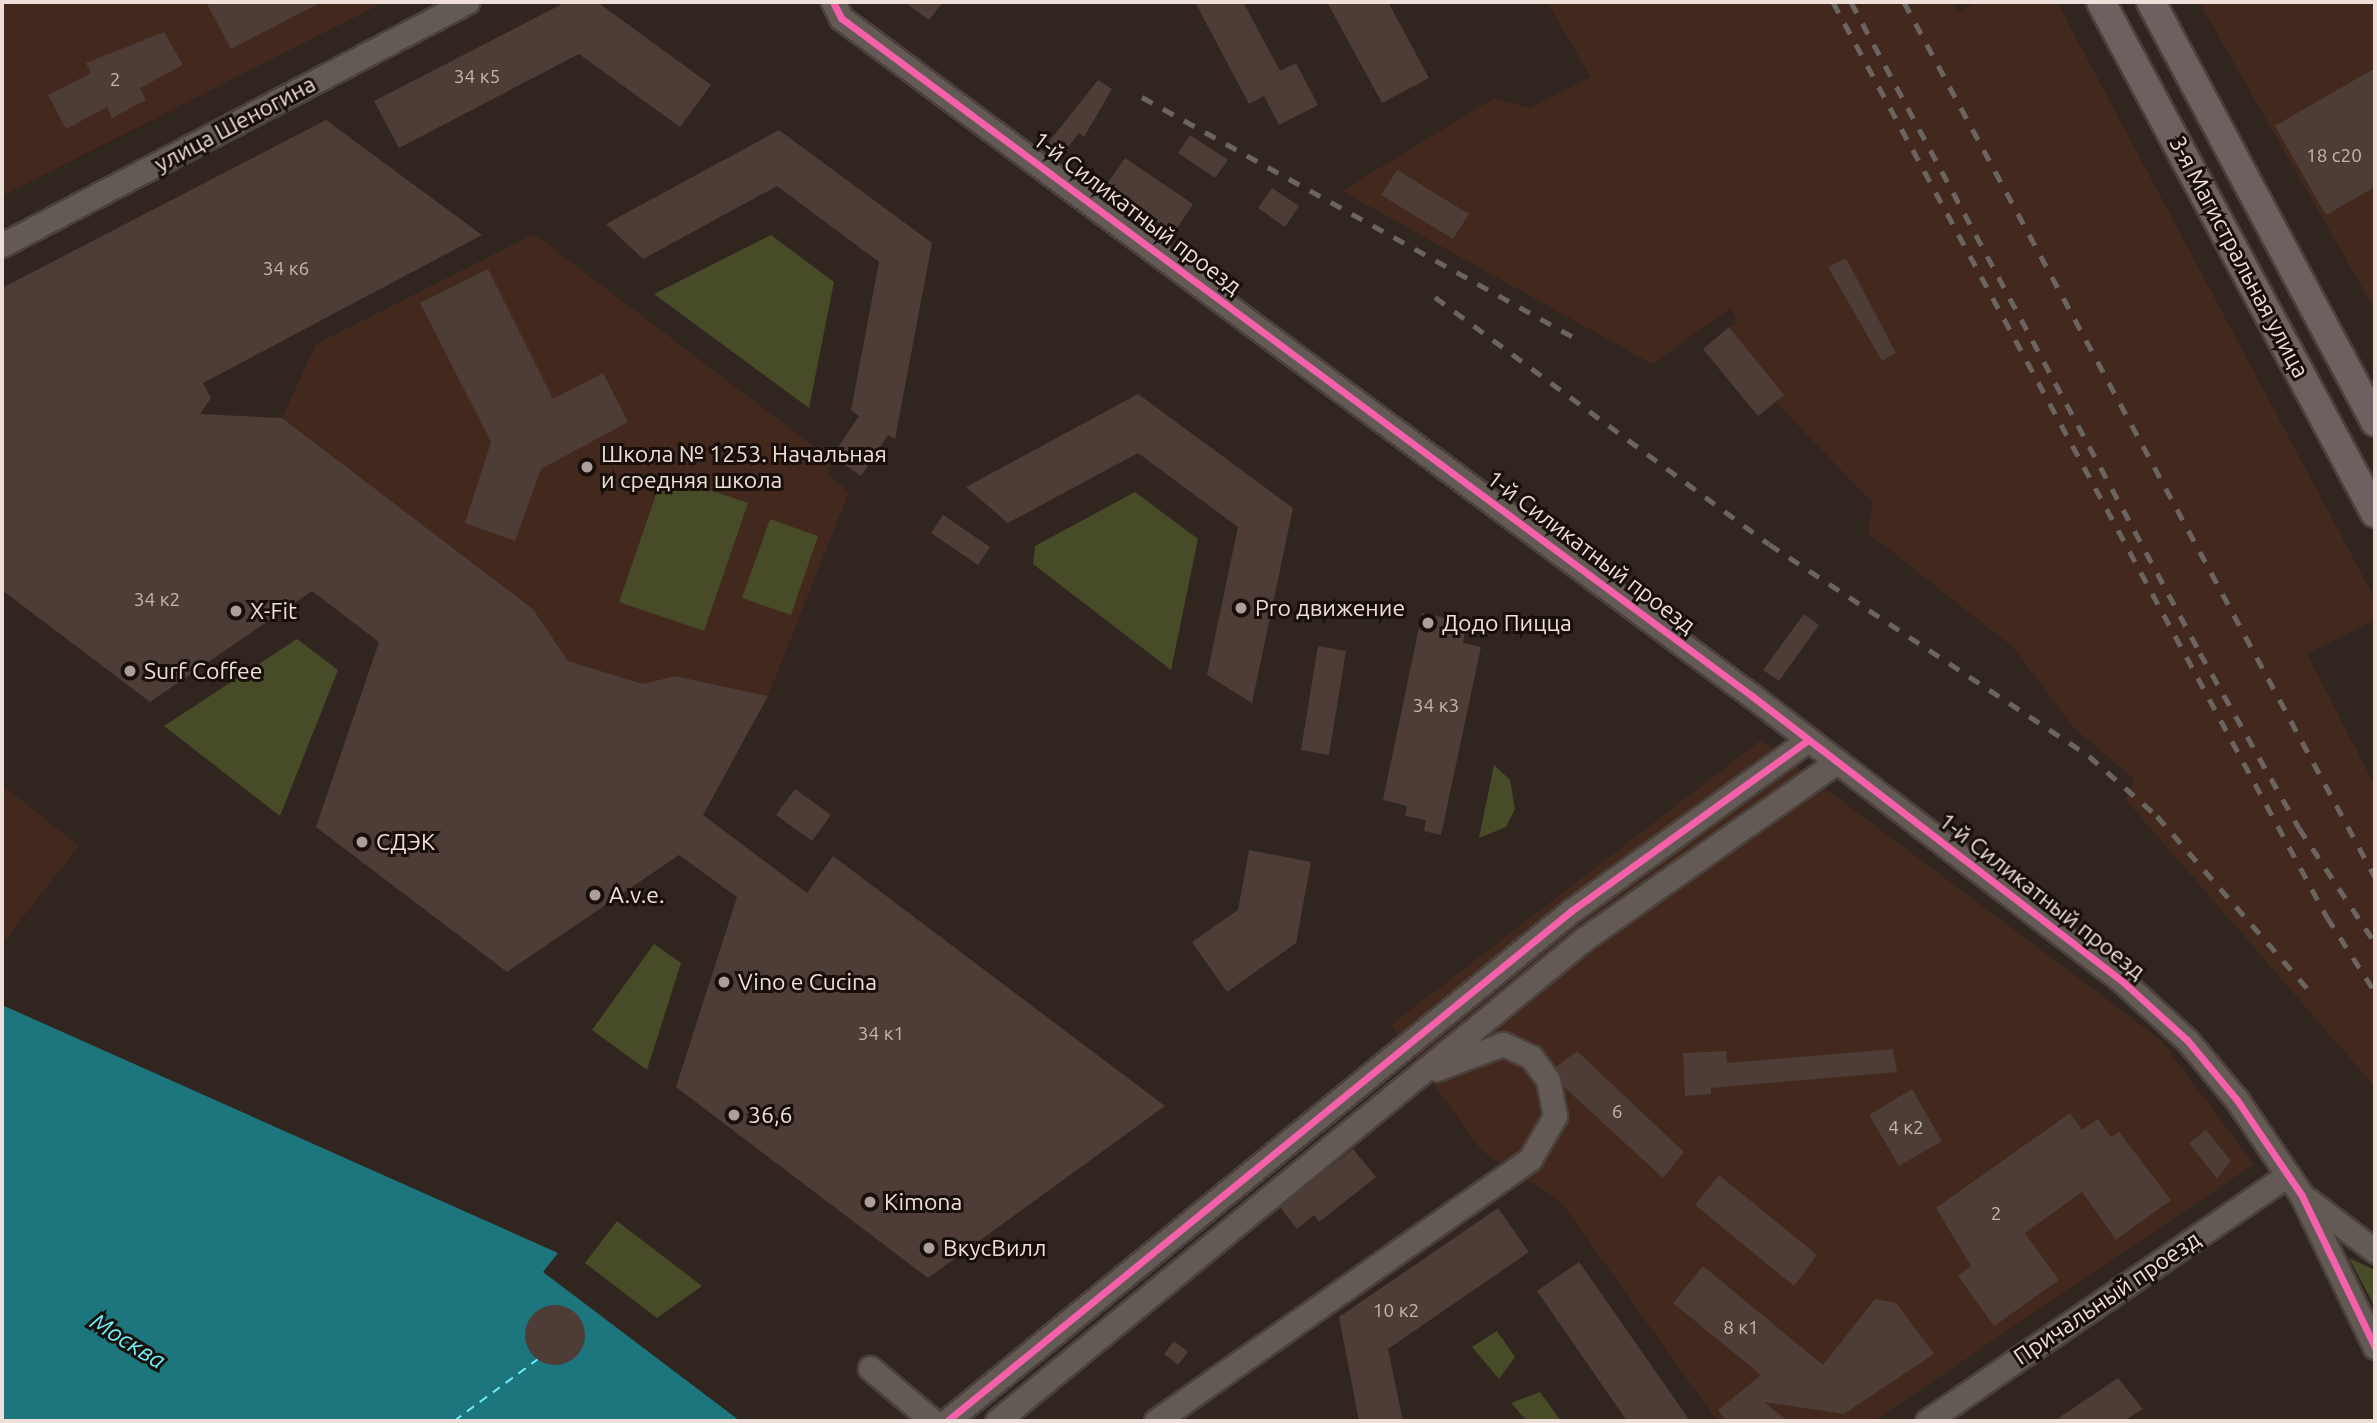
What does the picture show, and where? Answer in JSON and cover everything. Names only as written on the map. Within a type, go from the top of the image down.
[{"type":"main road","name":"3-я Магистральная улица","points":[[2101,2],[2375,513]]},
{"type":"main road","name":"3-я Магистральная улица","points":[[2151,2],[2365,389],[2375,422]]},
{"type":"street","name":"улица Шеногина","points":[[2,245],[467,2]]},
{"type":"street","name":"1-й Силикатный проезд","points":[[833,2],[841,18],[2055,925],[2157,1011],[2216,1073],[2294,1184]]},
{"type":"street","points":[[947,1421],[1571,911],[1808,740]]},
{"type":"street","points":[[998,1421],[1584,939],[1837,762]]},
{"type":"street","points":[[1156,1421],[1530,1159],[1555,1116],[1548,1080],[1531,1057],[1503,1044],[1447,1063],[1381,1104]]},
{"type":"street","points":[[2294,1184],[2375,1251]]},
{"type":"street","points":[[2294,1184],[2375,1347]]},
{"type":"street","name":"Причальный проезд","points":[[1927,1421],[2294,1184]]},
{"type":"street","points":[[870,1367],[933,1421]]},
{"type":"shaded area","points":[[2,2],[385,2],[2,196]]},
{"type":"shaded area","points":[[1547,2],[1952,2],[1958,12],[1977,2],[2057,2],[2375,599],[2375,620],[2307,654],[2375,786],[2375,1087],[2125,799],[2135,780],[2074,728],[2013,647],[1868,533],[1873,503],[1776,403],[1758,416],[1703,349],[1738,321],[1731,308],[1652,364],[1342,191],[1494,98],[1529,108],[1591,77]]},
{"type":"shaded area","points":[[2199,2],[2375,2],[2375,310]]},
{"type":"shaded area","name":"Школа № 1253. Начальная и средняя школа","points":[[534,234],[833,461],[826,473],[849,492],[768,696],[675,676],[643,684],[568,661],[533,609],[282,418],[316,344]]},
{"type":"shaded area","points":[[1761,740],[2160,1039],[2254,1164],[1874,1421],[1717,1421],[1561,1202],[1482,1151],[1391,1025]]},
{"type":"shaded area","points":[[2,785],[79,846],[2,944]]},
{"type":"green space","points":[[771,235],[834,282],[809,408],[654,294]]},
{"type":"green space","points":[[663,474],[748,503],[704,631],[619,602]]},
{"type":"green space","points":[[1135,492],[1198,539],[1171,670],[1033,564],[1035,546]]},
{"type":"green space","points":[[770,519],[818,536],[791,615],[742,598]]},
{"type":"green space","points":[[297,639],[338,670],[280,816],[164,726]]},
{"type":"green space","points":[[1494,765],[1510,780],[1515,809],[1506,827],[1479,838]]},
{"type":"green space","points":[[654,944],[681,963],[647,1070],[592,1030]]},
{"type":"green space","points":[[617,1221],[702,1286],[657,1318],[585,1263]]},
{"type":"green space","points":[[2349,1258],[2375,1270],[2375,1307]]},
{"type":"green space","points":[[1497,1331],[1515,1357],[1499,1379],[1472,1347]]},
{"type":"green space","points":[[1540,1392],[1561,1421],[1527,1421],[1511,1403]]},
{"type":"water","name":"Москва","points":[[2,1005],[558,1253],[543,1272],[740,1421],[2,1421]]},
{"type":"building","points":[[206,2],[322,2],[231,49]]},
{"type":"building","points":[[566,2],[597,2],[711,85],[680,127],[579,54],[399,148],[374,101]]},
{"type":"building","points":[[904,2],[943,2],[929,20]]},
{"type":"building","points":[[1195,2],[1243,2],[1280,71],[1296,63],[1318,105],[1279,125],[1264,96],[1249,104]]},
{"type":"building","points":[[1327,2],[1388,2],[1429,78],[1382,103]]},
{"type":"building","points":[[164,32],[183,65],[140,88],[146,100],[112,118],[107,107],[66,129],[48,95],[91,73],[86,63]]},
{"type":"building","points":[[2375,68],[2375,187],[2326,215],[2275,126]]},
{"type":"building","points":[[1098,80],[1112,89],[1084,137],[1079,133],[1063,154],[1048,143]]},
{"type":"building","points":[[326,120],[482,235],[203,383],[211,398],[200,414],[282,418],[533,609],[568,661],[643,684],[675,676],[768,696],[703,815],[807,893],[833,856],[1165,1106],[928,1278],[676,1087],[737,897],[679,855],[507,972],[316,827],[379,642],[312,591],[150,702],[2,590],[2,288]]},
{"type":"building","points":[[779,130],[932,243],[895,439],[888,435],[861,476],[832,456],[859,416],[851,410],[879,262],[777,186],[643,259],[606,224]]},
{"type":"building","points":[[1190,135],[1228,160],[1215,178],[1178,153]]},
{"type":"building","points":[[1125,158],[1193,204],[1174,233],[1105,187]]},
{"type":"building","points":[[1397,170],[1469,214],[1453,239],[1381,195]]},
{"type":"building","points":[[1272,188],[1299,206],[1285,227],[1258,208]]},
{"type":"building","points":[[1846,258],[1896,353],[1882,361],[1828,267]]},
{"type":"building","points":[[488,269],[553,399],[603,373],[628,422],[541,469],[515,541],[465,523],[491,442],[420,303]]},
{"type":"building","points":[[1729,327],[1784,395],[1758,416],[1703,349]]},
{"type":"building","points":[[1138,394],[1293,508],[1252,703],[1207,675],[1238,527],[1138,453],[1008,523],[966,487]]},
{"type":"building","points":[[943,515],[990,547],[978,565],[931,533]]},
{"type":"building","points":[[1422,613],[1446,618],[1444,628],[1465,633],[1463,643],[1481,647],[1441,835],[1424,831],[1426,820],[1405,816],[1407,806],[1383,800]]},
{"type":"building","points":[[1804,614],[1819,625],[1779,681],[1763,670]]},
{"type":"building","points":[[1318,646],[1346,651],[1329,755],[1301,750]]},
{"type":"building","points":[[795,789],[831,815],[812,841],[776,815]]},
{"type":"building","points":[[1249,850],[1311,862],[1296,943],[1227,992],[1192,942],[1238,910]]},
{"type":"building","points":[[1893,1049],[1897,1072],[1711,1088],[1711,1094],[1685,1096],[1683,1053],[1726,1051],[1727,1063]]},
{"type":"building","points":[[1577,1051],[1684,1152],[1663,1178],[1564,1087],[1556,1067]]},
{"type":"building","points":[[1912,1089],[1942,1141],[1899,1166],[1869,1115]]},
{"type":"building","points":[[2070,1113],[2082,1130],[2098,1119],[2111,1137],[2119,1132],[2171,1200],[2116,1240],[2082,1192],[2025,1233],[2059,1280],[1994,1326],[1958,1276],[1971,1266],[1936,1208]]},
{"type":"building","points":[[2206,1130],[2231,1161],[2217,1179],[2189,1143]]},
{"type":"building","points":[[1353,1149],[1376,1177],[1319,1222],[1314,1215],[1297,1229],[1280,1207]]},
{"type":"building","points":[[1719,1175],[1817,1255],[1794,1286],[1695,1205]]},
{"type":"building","points":[[1498,1208],[1529,1252],[1388,1349],[1403,1421],[1359,1421],[1339,1317]]},
{"type":"building","points":[[1579,1262],[1690,1421],[1627,1421],[1537,1291]]},
{"type":"building","points":[[1703,1266],[1823,1365],[1875,1299],[1896,1303],[1934,1354],[1844,1414],[1764,1402],[1788,1421],[1726,1421],[1718,1410],[1761,1375],[1673,1303]]},
{"type":"building","points":[[549,1305],[561,1305],[580,1318],[585,1335],[583,1347],[572,1360],[561,1365],[549,1365],[530,1352],[525,1341],[525,1329],[538,1310]]},
{"type":"building","points":[[1174,1341],[1188,1352],[1178,1365],[1164,1354]]},
{"type":"building","points":[[2118,1378],[2143,1409],[2124,1421],[2054,1421]]},
{"type":"ferry route","points":[[454,1421],[538,1359]]},
{"type":"railway","points":[[1833,2],[2327,917],[2375,992]]},
{"type":"railway","points":[[1851,2],[2200,653],[2299,828],[2375,943]]},
{"type":"railway","points":[[1904,2],[2375,877]]},
{"type":"railway","points":[[1142,97],[1578,340]]},
{"type":"railway","points":[[1435,297],[1769,544],[2089,756],[2157,816],[2313,995]]},
{"type":"cycle path","points":[[833,2],[841,18],[1752,696],[2121,980],[2187,1040],[2237,1100],[2301,1194],[2375,1347]]},
{"type":"cycle path","points":[[947,1421],[1571,911],[1808,740]]},
{"type":"place","name":"Школа № 1253. Начальная и средняя школа","points":[[587,467]]},
{"type":"place","name":"Pro движение","points":[[1241,608]]},
{"type":"place","name":"X-Fit","points":[[236,611]]},
{"type":"place","name":"Додо Пицца","points":[[1428,623]]},
{"type":"place","name":"Surf Coffee","points":[[130,671]]},
{"type":"place","name":"СДЭК","points":[[362,842]]},
{"type":"place","name":"A.v.e.","points":[[595,895]]},
{"type":"place","name":"Vino e Cucina","points":[[724,982]]},
{"type":"place","name":"36,6","points":[[734,1115]]},
{"type":"place","name":"Kimona","points":[[870,1202]]},
{"type":"place","name":"ВкусВилл","points":[[929,1248]]}]
